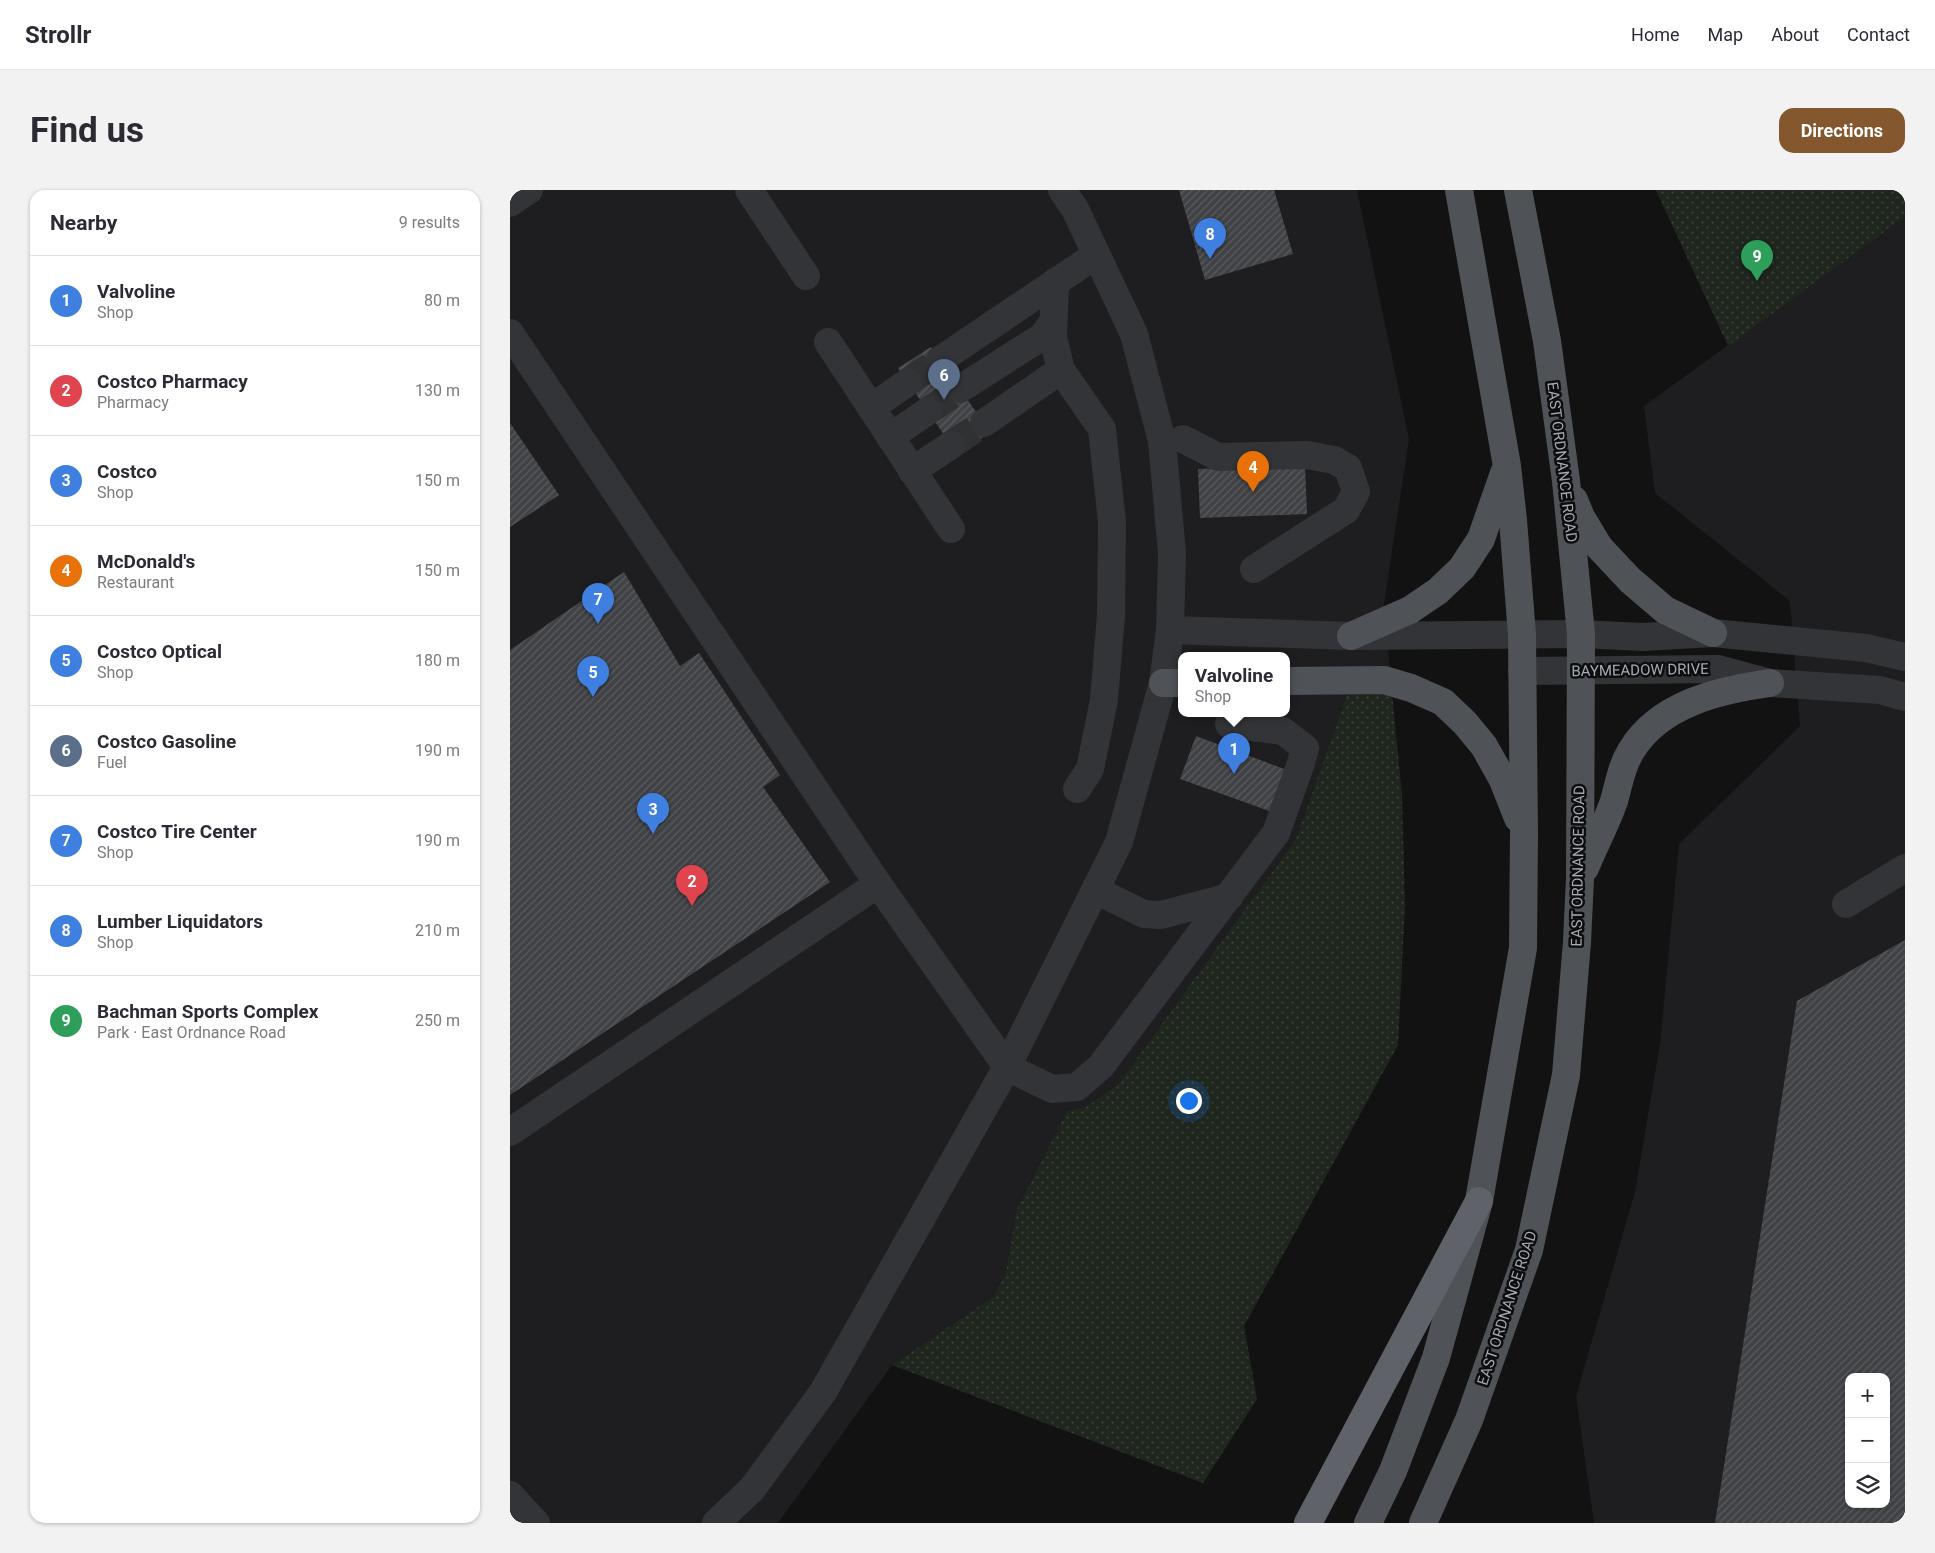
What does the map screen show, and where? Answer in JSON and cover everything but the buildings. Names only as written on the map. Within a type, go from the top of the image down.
[{"type":"highway","points":[[1308,1523],[1478,1202]]},
{"type":"main road","points":[[1368,1523],[1393,1471],[1436,1358],[1478,1202],[1523,948],[1522,635],[1506,466],[1459,190]]},
{"type":"main road","name":"EAST ORDNANCE ROAD","points":[[1423,1523],[1469,1420],[1529,1250],[1566,1075],[1577,942],[1580,878],[1581,634],[1566,481],[1546,341],[1518,190]]},
{"type":"main road","points":[[1351,636],[1410,610],[1438,591],[1462,568],[1481,539],[1506,466]]},
{"type":"main road","points":[[1566,481],[1582,517],[1599,547],[1630,580],[1665,610],[1713,634]]},
{"type":"main road","points":[[1290,681],[1384,680],[1412,688],[1442,702],[1466,723],[1484,746],[1502,780],[1524,833]]},
{"type":"main road","points":[[1580,878],[1614,802],[1620,774],[1630,752],[1642,735],[1657,721],[1680,708],[1711,695],[1737,688],[1770,683]]},
{"type":"street","points":[[510,203],[530,190]]},
{"type":"street","points":[[749,190],[806,276]]},
{"type":"street","points":[[716,1523],[752,1489],[823,1392],[1007,1067],[1118,842],[1172,683],[1170,630],[1172,553],[1162,441],[1134,334],[1075,209],[1062,190]]},
{"type":"street","points":[[940,360],[1096,255]]},
{"type":"street","points":[[1055,282],[1053,337],[1061,370],[1102,429],[1112,522],[1111,614],[1104,700],[1090,769],[1077,789]]},
{"type":"street","points":[[960,389],[1043,336],[1053,322]]},
{"type":"street","points":[[510,333],[878,884],[1007,1067],[1052,1089],[1076,1087],[1101,1066],[1276,833],[1305,748],[1283,731],[1229,724]]},
{"type":"street","points":[[828,342],[951,529]]},
{"type":"street","points":[[984,423],[1061,370]]},
{"type":"street","points":[[871,408],[908,382]]},
{"type":"street","points":[[890,437],[928,411]]},
{"type":"street","points":[[1183,439],[1218,457],[1307,456],[1334,460],[1348,468],[1356,492],[1346,510],[1254,569]]},
{"type":"street","points":[[912,471],[951,445]]},
{"type":"street","points":[[1170,630],[1351,636],[1581,634],[1643,637],[1713,634],[1866,648],[1905,657]]},
{"type":"street","name":"BAYMEADOW DRIVE","points":[[1522,672],[1718,669],[1770,683],[1880,690],[1905,697]]},
{"type":"street","points":[[1846,904],[1905,868]]},
{"type":"street","points":[[510,1132],[878,884]]},
{"type":"street","points":[[1095,890],[1144,914],[1160,915],[1229,897]]},
{"type":"street","points":[[510,1495],[536,1523]]},
{"type":"shaded area","points":[[510,190],[1357,190],[1409,439],[1384,604],[1392,694],[1347,694],[1296,839],[1118,1084],[1087,1106],[1067,1111],[1016,1211],[1006,1272],[994,1296],[892,1365],[778,1523],[510,1523]]},
{"type":"shaded area","points":[[1656,190],[1905,190],[1905,217],[1728,346]]},
{"type":"shaded area","points":[[1905,217],[1905,1523],[1594,1523],[1576,1396],[1635,1192],[1660,1044],[1679,844],[1800,726],[1790,601],[1655,493],[1644,406]]},
{"type":"shaded area","points":[[1347,694],[1392,694],[1402,795],[1405,904],[1398,1045],[1244,1326],[1257,1399],[1203,1483],[892,1365],[994,1296],[1006,1272],[1016,1211],[1067,1111],[1087,1106],[1118,1084],[1296,839]]},
{"type":"tunnel","points":[[908,382],[940,360]]},
{"type":"tunnel","points":[[928,411],[960,389]]},
{"type":"tunnel","points":[[951,445],[984,423]]},
{"type":"place","name":"Lumber Liquidators","points":[[1210,259]]},
{"type":"place","name":"Bachman Sports Complex","points":[[1757,281]]},
{"type":"place","name":"Costco Gasoline","points":[[944,400]]},
{"type":"place","name":"McDonald's","points":[[1253,492]]},
{"type":"place","name":"Costco Tire Center","points":[[598,624]]},
{"type":"place","name":"Costco Optical","points":[[593,697]]},
{"type":"place","name":"Valvoline","points":[[1234,774]]},
{"type":"place","name":"Costco","points":[[653,834]]},
{"type":"place","name":"Costco Pharmacy","points":[[692,906]]}]
